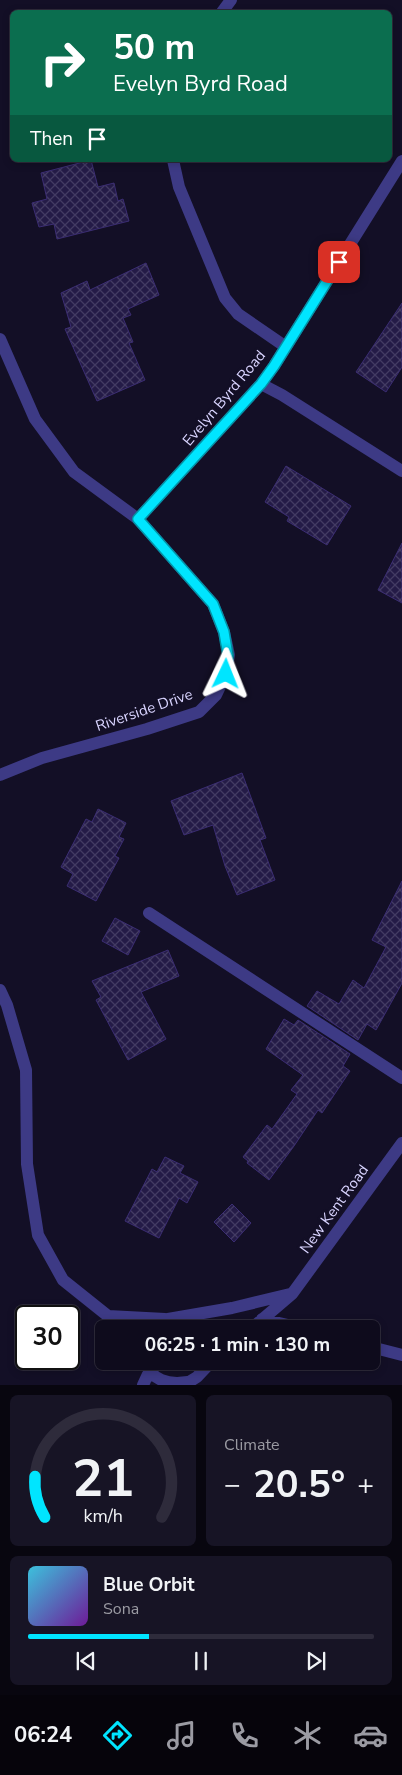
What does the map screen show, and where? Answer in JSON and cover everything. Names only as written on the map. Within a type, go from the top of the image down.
[{"type":"street","name":"Evelyn Byrd Road","points":[[138,519],[261,384],[402,161]]},
{"type":"street","points":[[173,162],[179,187],[224,298],[238,314],[286,346]]},
{"type":"street","name":"Riverside Drive","points":[[0,338],[36,419],[74,472],[138,519],[213,604],[224,632],[228,655],[226,674],[216,695],[199,712],[147,729],[42,758],[0,775]]},
{"type":"street","points":[[261,384],[402,471]]},
{"type":"street","points":[[149,912],[402,1078]]},
{"type":"street","points":[[0,990],[7,1005],[26,1070],[27,1164],[38,1235],[63,1280],[111,1320]]},
{"type":"street","name":"New Kent Road","points":[[262,1319],[292,1294],[402,1143]]},
{"type":"street","points":[[167,1320],[232,1308],[292,1294]]},
{"type":"street","points":[[108,1316],[184,1320]]},
{"type":"street","points":[[262,1319],[266,1320]]},
{"type":"street","points":[[380,1349],[402,1355]]},
{"type":"street","points":[[142,1385],[144,1370]]},
{"type":"street","points":[[150,1370],[157,1379],[177,1384],[186,1383],[197,1377],[202,1370]]},
{"type":"building","points":[[83,162],[92,162],[98,187],[114,183],[118,201],[123,199],[129,221],[57,239],[54,224],[39,227],[32,203],[47,199],[41,173]]},
{"type":"building","points":[[146,263],[159,295],[128,309],[131,315],[123,318],[133,342],[129,343],[145,380],[97,401],[65,329],[71,327],[61,293],[87,281],[90,290]]},
{"type":"building","points":[[402,303],[402,367],[386,392],[356,372]]},
{"type":"building","points":[[286,466],[351,506],[327,545],[287,521],[289,517],[265,502]]},
{"type":"building","points":[[402,543],[402,603],[378,590]]},
{"type":"building","points":[[242,773],[266,838],[260,840],[275,880],[237,895],[225,866],[213,825],[184,835],[171,801]]},
{"type":"building","points":[[98,809],[126,823],[119,837],[124,839],[115,856],[119,858],[96,901],[67,886],[73,874],[61,867],[86,819],[92,822]]},
{"type":"building","points":[[402,881],[402,983],[376,1030],[367,1024],[358,1040],[307,1006],[317,991],[339,1004],[353,980],[364,988],[386,947],[372,940]]},
{"type":"building","points":[[115,918],[140,931],[128,955],[102,941]]},
{"type":"building","points":[[168,950],[179,976],[141,992],[166,1039],[128,1060],[96,1000],[101,997],[92,981]]},
{"type":"building","points":[[284,1019],[294,1025],[298,1020],[350,1054],[343,1066],[350,1071],[322,1113],[318,1110],[269,1180],[247,1163],[248,1161],[243,1157],[267,1125],[272,1129],[297,1094],[291,1090],[303,1075],[266,1049]]},
{"type":"building","points":[[165,1157],[184,1166],[180,1173],[198,1182],[187,1203],[179,1198],[159,1238],[125,1221],[152,1169],[157,1172]]},
{"type":"building","points":[[232,1204],[251,1223],[234,1242],[214,1222]]},
{"type":"route","points":[[226,674],[228,655],[224,632],[213,604],[138,519],[261,384],[339,262]]}]
